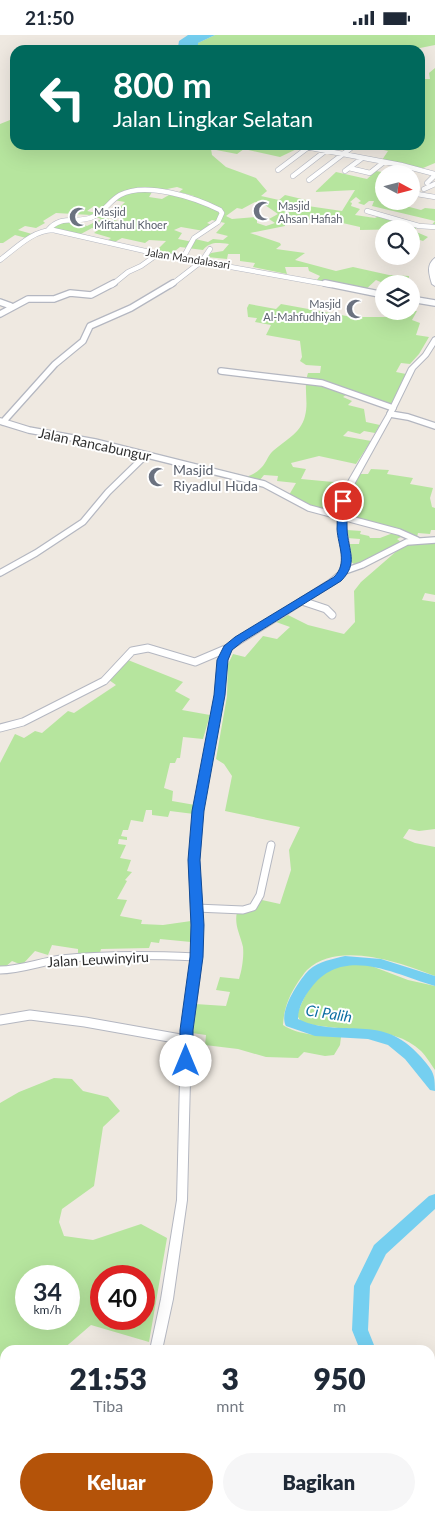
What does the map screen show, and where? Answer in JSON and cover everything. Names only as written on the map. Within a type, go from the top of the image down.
[{"type":"street","points":[[278,170],[304,150]]},
{"type":"street","points":[[321,150],[396,165]]},
{"type":"street","points":[[309,180],[350,150]]},
{"type":"street","points":[[293,176],[325,151]]},
{"type":"street","points":[[361,159],[347,170],[370,173],[384,162]]},
{"type":"street","points":[[420,171],[435,173]]},
{"type":"street","points":[[426,183],[435,173]]},
{"type":"street","points":[[424,189],[435,184]]},
{"type":"street","points":[[0,260],[28,238],[48,230],[53,224],[63,219],[92,217],[106,208],[119,195],[130,192],[157,191],[197,200],[220,210],[222,213],[218,221],[194,238],[183,258]]},
{"type":"street","points":[[420,194],[435,197]]},
{"type":"street","points":[[367,211],[419,226],[435,227]]},
{"type":"street","name":"Jalan Mandalasari","points":[[48,230],[158,254],[268,271],[375,293]]},
{"type":"street","points":[[1,421],[55,363],[83,341],[90,326],[155,295],[202,261],[210,249]]},
{"type":"street","points":[[0,314],[28,299],[49,300],[70,293],[91,295],[115,283],[128,272],[141,266],[158,254]]},
{"type":"street","points":[[435,260],[431,269],[435,284]]},
{"type":"street","points":[[420,300],[435,303]]},
{"type":"street","points":[[0,302],[12,306]]},
{"type":"street","points":[[345,571],[347,558],[342,518],[343,501],[350,483],[391,411],[412,368],[426,355],[435,339]]},
{"type":"street","points":[[221,371],[322,383],[391,411],[435,426]]},
{"type":"street","name":"Jalan Rancabungur","points":[[1,421],[29,430],[95,442],[264,484],[309,508],[393,531],[417,540]]},
{"type":"street","points":[[0,573],[36,553],[83,521],[108,491],[146,455]]},
{"type":"street","points":[[0,728],[22,722],[104,681],[132,651],[148,648],[195,662],[228,648],[249,633],[338,579],[345,571],[371,561],[398,546],[417,540],[435,540]]},
{"type":"street","points":[[302,601],[326,609],[332,615]]},
{"type":"street","points":[[157,1345],[167,1299],[182,1200],[186,1040],[196,957],[194,860],[198,811],[219,695],[222,660],[228,648]]},
{"type":"street","points":[[196,908],[243,910],[253,907],[259,899],[264,873],[271,857],[271,845]]},
{"type":"street","name":"Jalan Leuwinyiru","points":[[0,971],[62,959],[144,955],[196,957]]},
{"type":"street","points":[[0,1020],[30,1015],[85,1022],[186,1040]]},
{"type":"green space","points":[[215,35],[435,35],[435,45],[425,47],[425,45],[198,45],[198,43]]},
{"type":"green space","points":[[435,68],[435,163],[423,168],[420,167],[420,165],[408,165],[382,160],[388,151],[384,150],[425,150],[425,79],[430,79],[429,73]]},
{"type":"green space","points":[[10,120],[10,150],[211,150],[212,155],[226,167],[256,178],[267,191],[261,196],[279,200],[285,195],[306,200],[301,205],[342,211],[355,190],[315,192],[336,172],[367,179],[375,172],[375,207],[372,206],[374,201],[369,201],[364,205],[358,203],[361,201],[356,197],[350,202],[352,203],[351,206],[360,209],[355,215],[375,218],[379,216],[395,220],[375,220],[375,230],[360,230],[360,227],[325,219],[295,220],[285,223],[285,226],[250,233],[280,243],[281,245],[276,249],[305,253],[295,260],[336,271],[353,267],[389,275],[375,275],[375,281],[364,291],[316,281],[320,276],[309,271],[308,267],[285,267],[287,274],[253,267],[255,263],[240,261],[240,254],[228,254],[227,259],[207,257],[211,253],[223,251],[229,244],[212,244],[203,250],[180,247],[170,255],[155,252],[166,241],[149,240],[145,243],[122,238],[113,243],[105,242],[111,238],[94,233],[98,230],[92,228],[79,235],[49,228],[59,221],[67,223],[72,220],[87,226],[101,219],[91,215],[56,213],[36,228],[25,226],[18,230],[32,234],[26,238],[15,235],[0,243],[0,124]],"holes":[[[177,187],[183,189],[179,192],[194,196],[189,199],[169,195],[162,199],[149,197],[152,192]],[[113,200],[125,202],[116,211],[127,214],[118,221],[105,218],[102,214],[87,211],[94,206],[103,209]],[[255,202],[265,205],[278,214],[269,219],[275,223],[266,226],[257,223],[257,217],[232,219],[226,216],[237,208],[242,209]],[[212,220],[225,223],[216,233],[228,236],[223,240],[213,239],[208,242],[195,239],[193,242],[178,239],[182,233],[174,230],[181,227],[204,231],[212,225],[207,223]]]},
{"type":"green space","points":[[216,150],[243,150],[237,154]]},
{"type":"green space","points":[[248,150],[295,150],[280,157]]},
{"type":"green space","points":[[435,209],[435,221],[389,210]]},
{"type":"green space","points":[[420,234],[428,237],[423,241],[420,240]]},
{"type":"green space","points":[[249,304],[276,309],[281,304],[352,317],[375,317],[375,320],[412,320],[420,323],[416,335],[429,337],[419,354],[410,364],[401,363],[396,372],[406,374],[391,406],[350,392],[343,397],[352,401],[348,405],[364,409],[366,422],[380,425],[375,433],[364,431],[360,434],[348,431],[343,436],[371,441],[356,464],[319,456],[291,463],[293,467],[306,469],[301,479],[344,483],[339,495],[336,513],[309,507],[289,495],[296,483],[277,481],[278,476],[264,475],[259,481],[246,477],[260,469],[271,453],[300,428],[306,410],[308,373],[320,373],[321,366],[306,365],[300,361],[302,357],[300,341],[266,335],[271,325],[255,322],[257,318],[248,317],[247,308]]},
{"type":"green space","points":[[371,469],[389,470],[387,474],[413,478],[410,484],[433,488],[430,498],[432,507],[435,508],[435,530],[431,530],[430,534],[418,533],[417,537],[397,528],[347,517],[345,514],[350,490],[359,474],[368,474]]},
{"type":"green space","points":[[347,530],[361,531],[360,534],[370,538],[380,538],[393,533],[403,536],[397,539],[401,542],[357,566],[351,562],[349,544],[359,544],[360,539],[347,538]]},
{"type":"green space","points":[[435,542],[435,595],[425,593],[422,600],[435,602],[435,829],[419,831],[409,829],[403,838],[415,843],[435,847],[435,976],[388,960],[353,955],[336,956],[320,961],[307,970],[290,997],[284,1013],[283,1025],[303,1033],[341,1037],[340,1045],[334,1055],[325,1056],[304,1052],[298,1058],[266,1057],[238,1049],[205,1045],[206,1035],[192,1033],[195,1004],[226,1006],[230,992],[216,990],[220,977],[239,979],[243,947],[237,925],[237,912],[254,911],[262,900],[280,904],[291,870],[289,850],[300,827],[225,811],[232,776],[224,764],[216,759],[227,696],[228,664],[233,654],[245,657],[263,636],[277,639],[290,627],[276,622],[288,615],[308,625],[344,634],[355,622],[354,591],[361,582],[399,549],[407,545]]},
{"type":"green space","points":[[128,660],[183,682],[175,691],[190,699],[182,710],[210,715],[203,739],[183,737],[180,758],[177,758],[175,763],[170,763],[164,788],[173,791],[172,801],[195,805],[194,814],[170,811],[168,817],[152,815],[152,810],[146,810],[143,822],[131,820],[128,830],[123,830],[121,836],[127,837],[127,840],[119,839],[118,844],[126,845],[120,858],[131,860],[127,871],[132,872],[125,880],[127,881],[117,899],[127,900],[120,916],[142,920],[141,924],[163,925],[191,921],[191,942],[160,939],[159,943],[151,942],[149,948],[101,949],[100,953],[78,953],[78,949],[52,945],[48,955],[35,951],[22,965],[12,961],[4,968],[0,968],[0,763],[15,734],[24,738],[35,731],[42,733],[68,711],[74,713],[116,685],[109,680]]},
{"type":"green space","points":[[361,962],[408,980],[435,986],[435,1070],[421,1051],[409,1042],[395,1036],[380,1032],[301,1022],[297,1015],[307,993],[319,976],[336,966]]},
{"type":"green space","points":[[54,1078],[72,1079],[83,1091],[108,1097],[120,1111],[103,1127],[94,1186],[62,1209],[59,1222],[64,1236],[93,1240],[141,1224],[167,1238],[155,1307],[155,1265],[90,1265],[90,1326],[68,1345],[0,1345],[0,1103],[19,1092]]},
{"type":"green space","points":[[108,1330],[151,1330],[149,1342]]},
{"type":"water","points":[[188,35],[215,35],[198,43],[198,45],[178,45],[179,41]]},
{"type":"waterway","name":"Ci Palih","points":[[435,981],[381,964],[345,960],[329,964],[314,974],[302,990],[291,1013],[291,1022],[303,1028],[315,1031],[368,1034],[381,1036],[393,1041],[411,1056],[435,1086]]},
{"type":"waterway","name":"Ci Palih","points":[[366,1345],[360,1330],[362,1286],[380,1250],[435,1200]]},
{"type":"place","name":"Masjid Ahsan Hafiah","points":[[263,211]]},
{"type":"place","name":"Masjid Miftahul Khoer","points":[[79,217]]},
{"type":"place","name":"Masjid Al-Mahfudhiyah","points":[[356,309]]},
{"type":"place","name":"Masjid Riyadlul Huda","points":[[158,477]]},
{"type":"route","points":[[186,1061],[186,1030],[195,976],[198,925],[194,889],[198,811],[219,695],[222,660],[228,648],[238,640],[338,579],[345,571],[347,558],[342,530],[343,501]]}]
